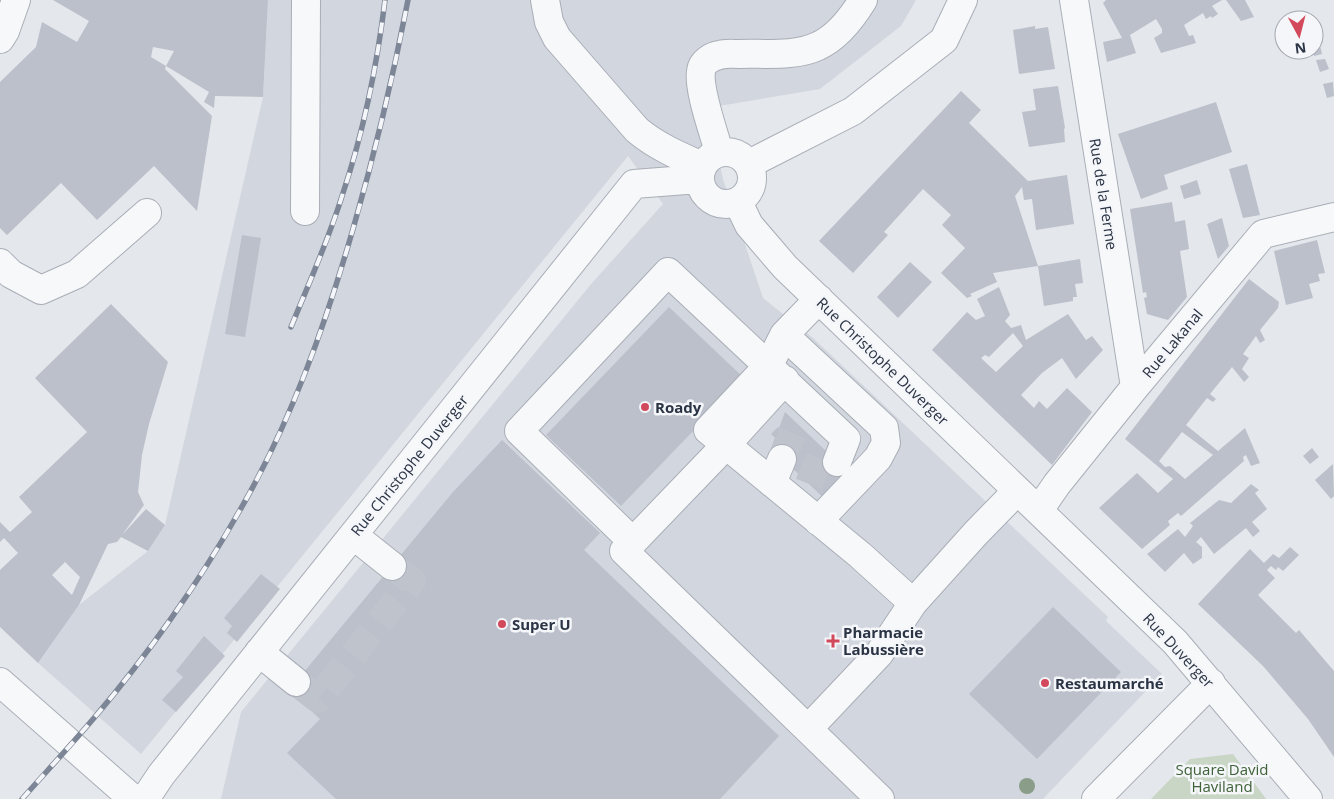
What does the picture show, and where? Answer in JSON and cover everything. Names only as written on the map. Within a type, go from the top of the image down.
[{"type":"street","points":[[0,39],[16,0]]},
{"type":"street","points":[[305,210],[306,0]]},
{"type":"street","points":[[545,0],[549,22],[557,38],[637,130],[665,150],[707,166]]},
{"type":"street","points":[[707,166],[730,152],[741,156],[749,164],[752,174],[752,185],[747,195],[738,202],[728,205],[718,204],[708,198],[702,189],[707,166],[706,108],[700,69],[707,60],[720,54],[796,52],[818,46],[838,33],[856,12],[863,0]]},
{"type":"street","points":[[749,164],[853,112],[944,40],[963,0]]},
{"type":"street","name":"Rue de la Ferme","points":[[1074,0],[1135,388]]},
{"type":"street","name":"Rue Christophe Duverger","points":[[146,799],[161,775],[634,184],[707,166]]},
{"type":"street","name":"Rue Christophe Duverger","points":[[738,202],[749,225],[785,267],[1039,510]]},
{"type":"street","points":[[0,263],[11,274],[41,290],[78,274],[147,213]]},
{"type":"street","name":"Rue Lakanal","points":[[1039,510],[1057,484],[1263,234],[1334,217]]},
{"type":"street","points":[[633,542],[518,431],[668,272],[777,373],[818,430]]},
{"type":"street","points":[[819,300],[784,335],[777,373],[708,430],[726,445],[800,493],[860,555],[913,602]]},
{"type":"street","points":[[784,335],[884,428],[886,443],[878,458],[800,493]]},
{"type":"street","points":[[726,445],[624,551],[880,799]]},
{"type":"street","points":[[808,729],[879,654],[913,602],[1017,491]]},
{"type":"street","name":"Rue Duverger","points":[[1039,510],[1175,642],[1308,799]]},
{"type":"street","points":[[353,535],[392,566]]},
{"type":"street","points":[[259,652],[296,682]]},
{"type":"street","points":[[0,683],[132,799]]},
{"type":"street","points":[[1096,799],[1211,683]]},
{"type":"shaded area","points":[[268,0],[916,0],[901,26],[820,89],[707,108],[723,179],[763,298],[813,338],[1108,617],[1106,621],[1162,674],[1043,799],[221,799],[241,712],[592,283],[663,204],[628,156],[141,754],[38,663],[79,605],[148,551],[165,525],[263,97]]},
{"type":"green space","name":"Square David Haviland","points":[[1233,754],[1266,799],[1151,799],[1190,759]]},
{"type":"building","points":[[53,0],[268,0],[263,97],[215,96],[214,108],[204,102],[209,92],[166,66],[165,69],[212,116],[197,211],[154,166],[97,220],[61,183],[7,235],[0,228],[0,82],[36,47],[42,22],[77,42],[89,21]],"holes":[[[153,47],[174,51],[166,66],[151,57]]]},
{"type":"building","points":[[1106,0],[1222,0],[1212,6],[1218,14],[1212,18],[1211,16],[1206,19],[1203,13],[1184,25],[1189,36],[1193,35],[1196,43],[1161,53],[1154,38],[1162,33],[1162,29],[1156,19],[1130,35],[1136,53],[1107,62],[1103,42],[1122,38],[1103,3]]},
{"type":"building","points":[[1226,0],[1245,0],[1254,17],[1241,21]]},
{"type":"building","points":[[1035,26],[1035,29],[1048,27],[1055,69],[1019,74],[1013,30]]},
{"type":"building","points":[[1324,59],[1329,69],[1320,72],[1316,60]]},
{"type":"building","points":[[1333,82],[1334,96],[1327,98],[1323,84]]},
{"type":"building","points":[[1058,86],[1065,128],[1065,142],[1029,147],[1022,112],[1036,110],[1033,89]]},
{"type":"building","points":[[961,91],[981,110],[969,123],[1028,181],[1067,175],[1074,224],[1036,230],[1032,199],[1024,200],[1022,187],[1015,196],[1038,266],[993,273],[997,282],[970,294],[972,296],[967,298],[941,273],[965,248],[942,225],[951,215],[923,189],[884,232],[888,235],[853,273],[819,241]]},
{"type":"building","points":[[1216,102],[1232,152],[1164,175],[1168,189],[1141,199],[1118,134]]},
{"type":"building","points":[[1247,164],[1260,215],[1243,218],[1229,169]]},
{"type":"building","points":[[1197,180],[1201,194],[1184,199],[1180,186]]},
{"type":"building","points":[[1172,202],[1175,222],[1185,220],[1189,249],[1180,251],[1187,297],[1168,320],[1147,314],[1144,298],[1147,297],[1146,292],[1143,293],[1130,209]]},
{"type":"building","points":[[1222,218],[1229,246],[1218,259],[1207,224]]},
{"type":"building","points":[[242,235],[261,238],[245,337],[225,334]]},
{"type":"building","points":[[1317,240],[1325,273],[1318,274],[1320,281],[1309,284],[1313,298],[1286,305],[1274,251]]},
{"type":"building","points":[[1080,259],[1083,283],[1075,284],[1077,297],[1073,297],[1073,301],[1044,306],[1038,266]]},
{"type":"building","points":[[910,262],[932,282],[898,318],[877,297]]},
{"type":"building","points":[[1249,279],[1279,302],[1278,308],[1260,330],[1265,340],[1260,343],[1256,336],[1243,354],[1249,358],[1242,369],[1249,377],[1244,382],[1232,367],[1210,394],[1216,399],[1213,402],[1207,398],[1186,425],[1218,451],[1245,428],[1260,463],[1251,466],[1246,455],[1243,457],[1244,461],[1181,516],[1178,513],[1168,521],[1170,525],[1142,549],[1099,508],[1137,473],[1158,493],[1173,479],[1125,439]],"holes":[[[1182,432],[1213,455],[1185,479],[1170,466],[1165,467],[1159,461]]]},
{"type":"building","points":[[999,287],[1010,315],[1005,321],[1011,328],[1021,325],[1026,340],[1068,314],[1086,340],[1092,336],[1103,350],[1076,379],[1062,358],[1042,373],[1021,395],[1034,408],[1039,401],[1047,409],[1067,388],[1092,412],[1052,465],[932,350],[967,312],[976,320],[985,316],[977,299]],"holes":[[[1013,333],[1023,346],[996,372],[981,358],[985,355],[989,357]]]},
{"type":"building","points":[[111,304],[168,362],[149,424],[142,455],[138,492],[144,505],[122,535],[146,509],[165,525],[148,551],[121,537],[117,542],[108,544],[79,605],[38,663],[0,627],[0,570],[18,553],[4,538],[0,542],[0,522],[10,532],[32,512],[19,497],[87,432],[35,378]],"holes":[[[65,562],[80,577],[72,595],[52,575]]]},
{"type":"building","name":"Roady","points":[[669,307],[744,378],[621,506],[546,435]]},
{"type":"building","points":[[785,412],[844,468],[829,503],[771,448],[775,438],[771,434],[779,428]]},
{"type":"building","name":"Super U","points":[[502,440],[600,533],[584,550],[779,736],[720,799],[336,799],[287,753],[320,719],[289,690],[453,492]]},
{"type":"building","points":[[1312,448],[1319,457],[1310,464],[1303,456]]},
{"type":"building","points":[[1333,464],[1334,496],[1331,499],[1315,480]]},
{"type":"building","points":[[1251,484],[1259,490],[1255,493],[1267,509],[1252,522],[1260,531],[1253,537],[1246,528],[1214,554],[1201,537],[1196,542],[1202,547],[1202,558],[1193,564],[1184,553],[1165,572],[1147,554],[1178,529],[1185,537],[1193,526],[1190,523],[1219,500],[1231,503]]},
{"type":"building","points":[[1290,547],[1299,555],[1283,571],[1278,567],[1276,570],[1271,566],[1267,570],[1275,578],[1258,595],[1296,633],[1299,630],[1334,671],[1334,757],[1308,719],[1263,666],[1198,604],[1250,549],[1264,563],[1273,554],[1279,558]]},
{"type":"building","points":[[261,574],[280,589],[237,642],[227,633],[232,626],[224,618]]},
{"type":"building","name":"Restaumarché","points":[[1053,607],[1121,672],[1037,759],[969,694]]},
{"type":"building","points":[[204,636],[225,656],[176,712],[162,700],[183,677],[176,671]]},
{"type":"tunnel","points":[[782,459],[797,423]]},
{"type":"tunnel","points":[[809,484],[823,449]]},
{"type":"tunnel","points":[[296,682],[318,699],[412,581],[392,566]]},
{"type":"railway","points":[[291,327],[325,244],[351,169],[369,98],[385,0]]},
{"type":"railway","points":[[22,799],[114,694],[153,644],[208,564],[240,510],[275,443],[305,373],[342,265],[376,143],[408,0]]},
{"type":"place","name":"Roady","points":[[645,407]]},
{"type":"place","name":"Super U","points":[[502,624]]},
{"type":"place","name":"Pharmacie Labussière","points":[[833,641]]},
{"type":"place","name":"Restaumarché","points":[[1045,683]]}]
